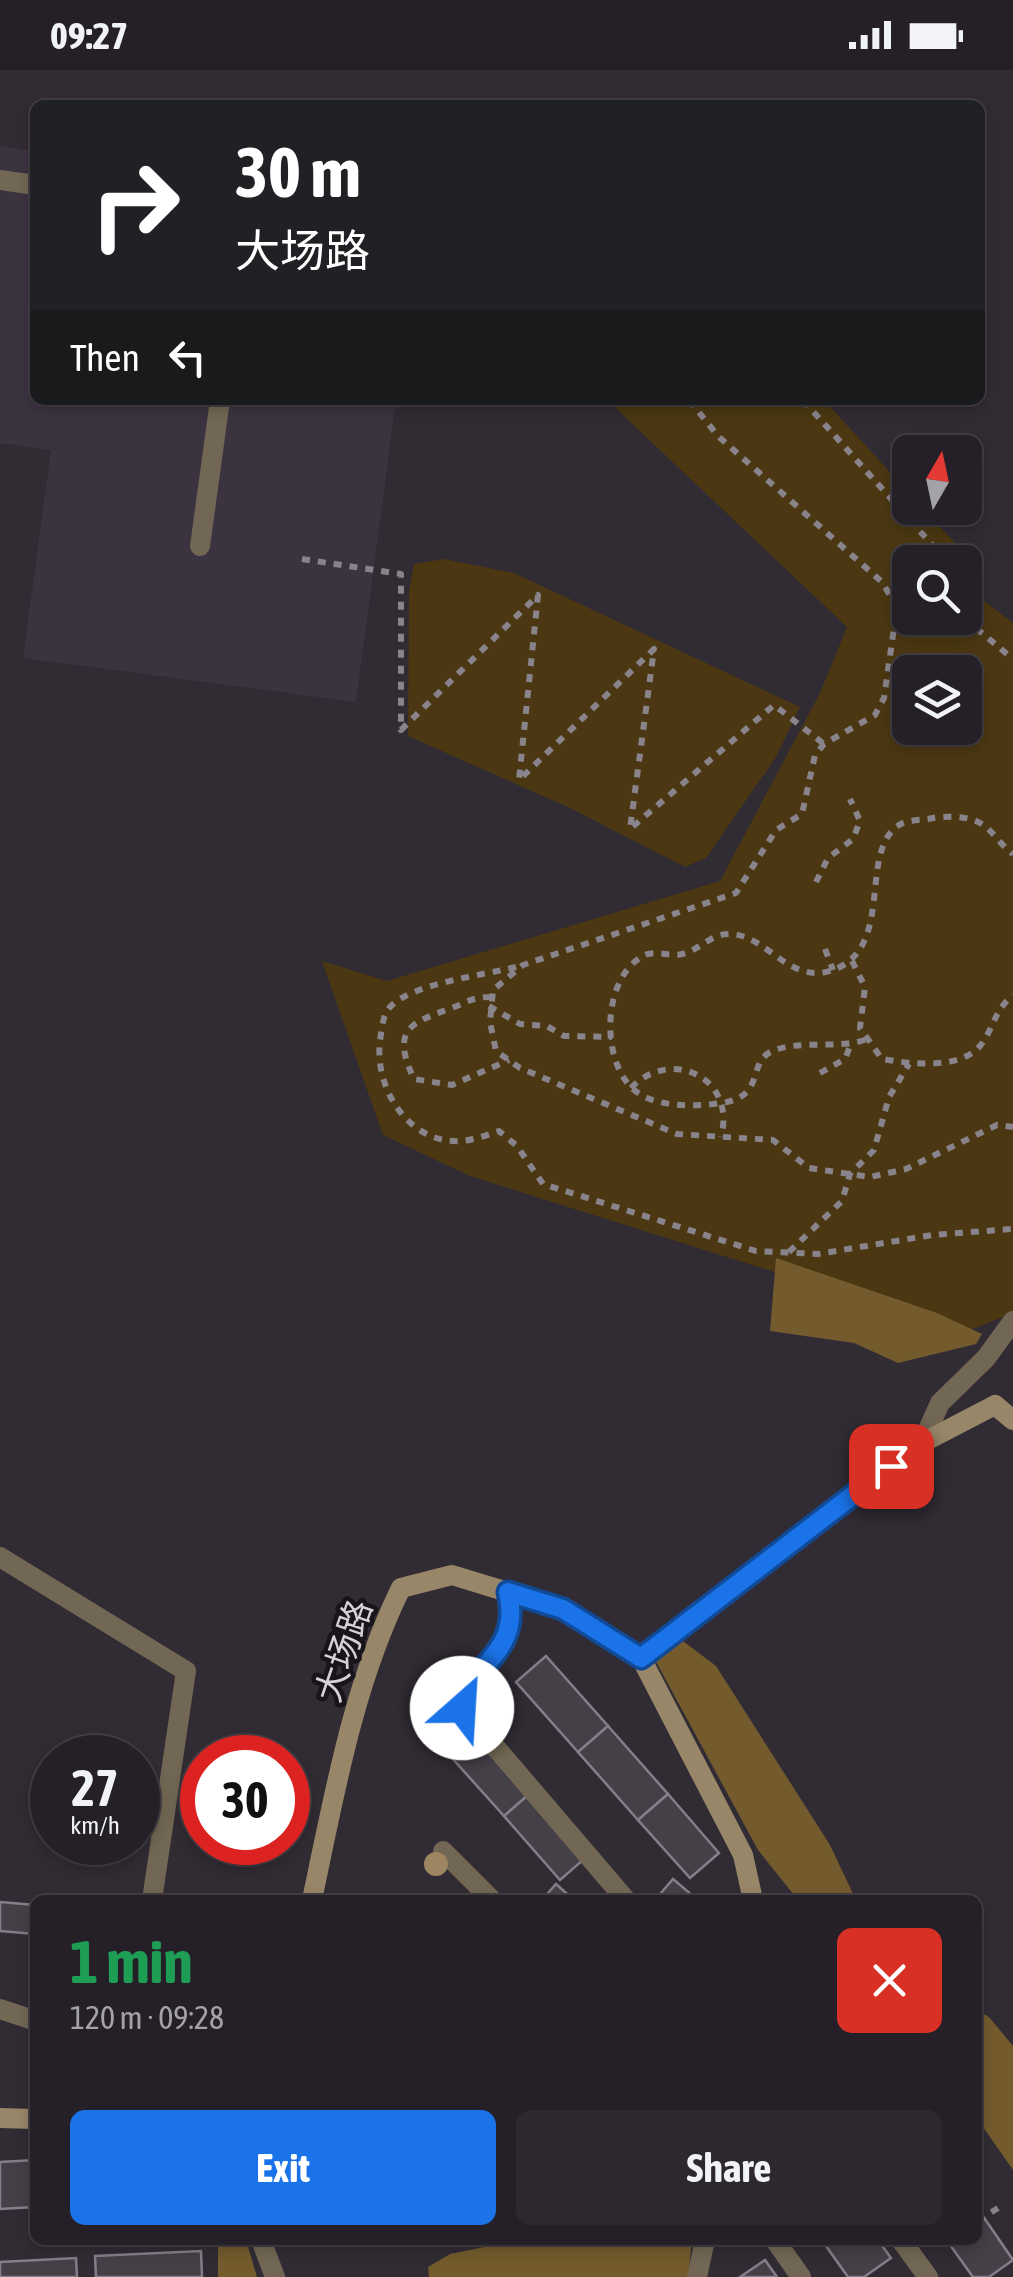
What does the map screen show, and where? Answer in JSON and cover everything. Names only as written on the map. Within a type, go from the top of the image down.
[{"type":"main road","points":[[752,1895],[743,1856],[641,1658],[922,1443],[995,1405],[1013,1420]]},
{"type":"main road","name":"大场路","points":[[313,1895],[332,1800],[380,1631],[401,1588],[452,1575],[563,1609],[641,1658]]},
{"type":"main road","points":[[0,2118],[30,2119]]},
{"type":"street","points":[[0,180],[30,184]]},
{"type":"street","points":[[200,546],[219,405]]},
{"type":"street","points":[[922,1443],[940,1403],[986,1358],[1013,1321]]},
{"type":"street","points":[[0,1557],[186,1671],[153,1895]]},
{"type":"street","points":[[508,1592],[514,1620],[504,1642],[461,1692],[462,1708],[601,1866],[615,1895]]},
{"type":"street","points":[[443,1851],[487,1895]]},
{"type":"street","points":[[0,2009],[30,2019],[0,2021]]},
{"type":"street","points":[[263,2245],[275,2277]]},
{"type":"street","points":[[697,2277],[703,2245]]},
{"type":"street","points":[[779,2245],[802,2277]]},
{"type":"street","points":[[904,2245],[928,2277]]},
{"type":"path","points":[[693,405],[718,436],[882,582],[897,607],[884,698],[875,715],[824,744],[815,754],[802,814],[776,830],[736,892],[522,965],[414,992],[390,1006],[378,1055],[390,1101],[403,1119],[458,1142],[499,1131],[516,1146],[543,1184],[756,1251],[818,1254],[1013,1225]]},
{"type":"path","points":[[808,405],[931,545]]},
{"type":"path","points":[[302,559],[402,574],[402,730],[538,596],[519,780],[654,649],[630,830],[774,705],[824,744]]},
{"type":"path","points":[[982,633],[1013,659]]},
{"type":"path","points":[[816,882],[828,858],[853,839],[860,821],[850,799]]},
{"type":"path","points":[[865,1040],[772,1050],[760,1061],[754,1088],[744,1097],[724,1103],[652,1102],[631,1088],[612,1036],[609,1008],[623,972],[647,954],[684,954],[726,934],[751,936],[778,962],[806,971],[833,970],[852,961],[869,931],[885,839],[900,823],[946,816],[982,823],[1013,854]]},
{"type":"path","points":[[825,949],[833,970]]},
{"type":"path","points":[[852,961],[865,988],[860,1028],[882,1059],[909,1064],[938,1063],[970,1054],[983,1042],[993,1014],[1013,995]]},
{"type":"path","points":[[522,965],[493,990],[490,1002],[496,1051],[676,1134],[773,1140],[809,1168],[870,1177],[906,1170],[997,1125],[1013,1127]]},
{"type":"path","points":[[509,1060],[452,1085],[414,1079],[403,1041],[413,1022],[470,997],[490,1002],[520,1024],[548,1026],[564,1036],[612,1036]]},
{"type":"path","points":[[820,1073],[846,1059],[851,1044]]},
{"type":"path","points":[[788,1253],[842,1201],[850,1174],[874,1150],[889,1096],[909,1064]]},
{"type":"path","points":[[631,1088],[646,1072],[668,1069],[699,1076],[720,1093],[724,1103],[726,1116],[721,1137]]},
{"type":"path","points":[[982,2218],[998,2208]]},
{"type":"shaded area","points":[[0,146],[30,150],[30,405],[395,405],[356,702],[23,658],[51,450],[0,443]]},
{"type":"shaded area","points":[[612,405],[829,405],[892,474],[892,525],[938,525],[957,545],[892,545],[892,635],[982,635],[982,599],[1013,623],[1013,1313],[965,1332],[470,1176],[383,1135],[322,961],[387,981],[720,881],[820,693],[847,627]]},
{"type":"shaded area","points":[[444,559],[514,573],[800,707],[776,757],[706,858],[685,867],[570,808],[408,736],[409,591],[414,564]]},
{"type":"shaded area","points":[[776,1258],[937,1313],[982,1334],[976,1344],[898,1363],[854,1343],[770,1331]]},
{"type":"shaded area","points":[[683,1641],[716,1666],[830,1845],[854,1895],[794,1895],[758,1850],[654,1658]]},
{"type":"shaded area","points":[[982,2013],[1013,2046],[1013,2170],[982,2126]]},
{"type":"shaded area","points":[[218,2245],[247,2245],[257,2277],[218,2277]]},
{"type":"shaded area","points":[[494,2245],[691,2245],[688,2277],[429,2277],[428,2267],[450,2254]]},
{"type":"building","points":[[546,1656],[608,1726],[578,1752],[516,1682]]},
{"type":"building","points":[[608,1726],[668,1794],[638,1820],[578,1752]]},
{"type":"building","points":[[466,1727],[527,1796],[504,1816],[443,1748]]},
{"type":"building","points":[[668,1794],[719,1853],[690,1878],[638,1820]]},
{"type":"building","points":[[527,1796],[583,1860],[560,1880],[504,1816]]},
{"type":"building","points":[[673,1879],[692,1895],[659,1895]]},
{"type":"building","points":[[556,1884],[568,1895],[546,1895]]},
{"type":"building","points":[[0,1902],[30,1905],[30,1934],[0,1931]]},
{"type":"building","points":[[30,2160],[30,2207],[0,2209],[0,2162]]},
{"type":"building","points":[[985,2219],[1013,2260],[989,2277],[973,2277],[950,2245],[982,2245]]},
{"type":"building","points":[[882,2245],[891,2258],[864,2277],[848,2277],[826,2246]]},
{"type":"building","points":[[201,2251],[202,2277],[96,2277],[95,2256]]},
{"type":"building","points":[[76,2258],[77,2277],[0,2277],[0,2262]]},
{"type":"building","points":[[765,2260],[777,2277],[740,2277]]},
{"type":"route","points":[[462,1708],[461,1692],[504,1642],[514,1620],[508,1592],[563,1609],[641,1658],[891,1466]]}]
